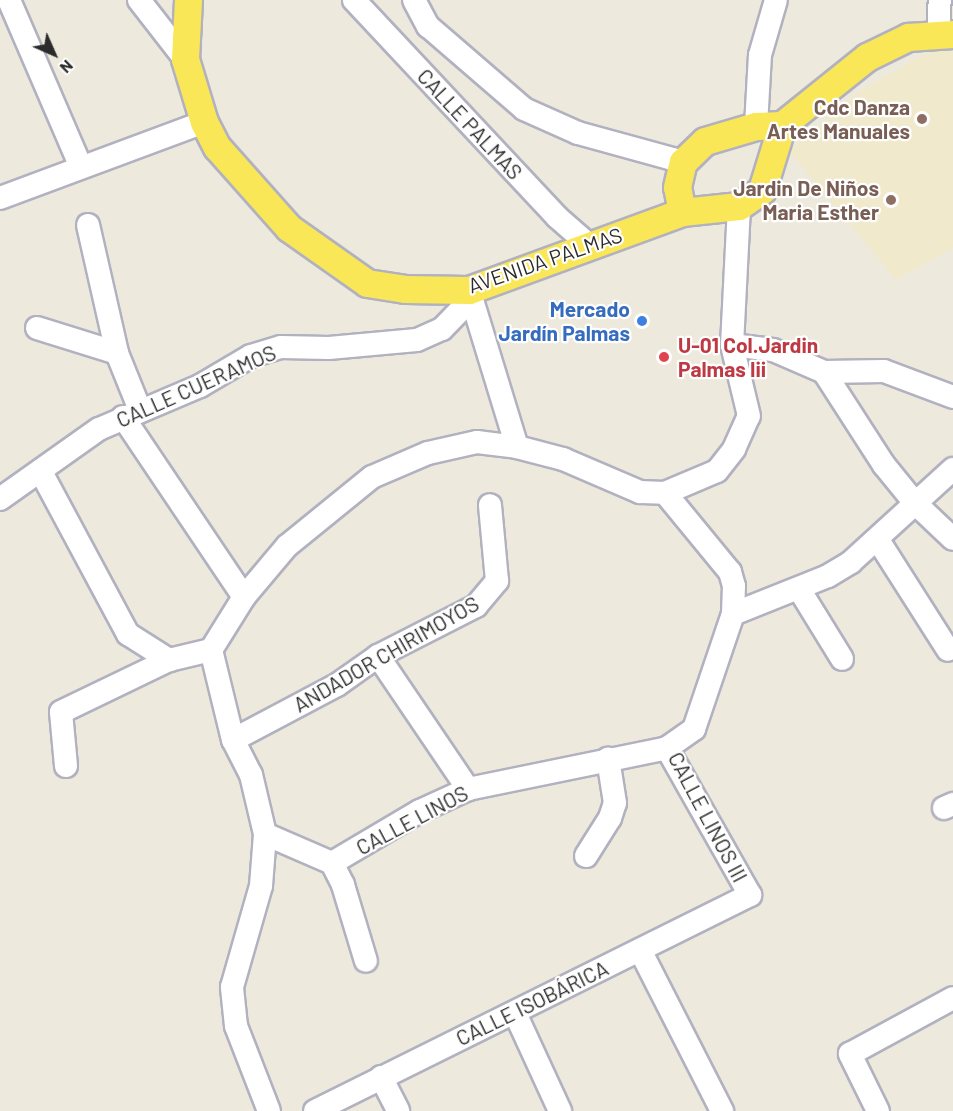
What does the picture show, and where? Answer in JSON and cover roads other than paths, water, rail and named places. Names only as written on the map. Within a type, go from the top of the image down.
[{"type":"main road","name":"AVENIDA PALMAS","points":[[188,0],[185,59],[204,122],[216,147],[289,228],[367,284],[405,290],[470,294],[589,245],[682,212],[739,206]]},
{"type":"main road","points":[[682,212],[677,187],[682,162],[705,141],[769,125],[867,57],[908,37],[945,33]]},
{"type":"main road","points":[[739,206],[762,190],[769,125]]},
{"type":"street","points":[[9,0],[81,167]]},
{"type":"street","points":[[139,0],[185,59]]},
{"type":"street","name":"CALLE PALMAS","points":[[354,0],[557,217],[589,245]]},
{"type":"street","points":[[414,0],[428,26],[524,109],[578,133],[682,162]]},
{"type":"street","points":[[769,125],[760,55],[776,0]]},
{"type":"street","points":[[940,0],[945,33]]},
{"type":"street","points":[[0,198],[204,122]]},
{"type":"street","points":[[66,766],[61,712],[169,660],[211,650],[244,597],[287,546],[372,477],[428,453],[477,442],[517,447],[563,459],[615,484],[664,493],[717,471],[734,449],[749,416],[732,345],[739,206]]},
{"type":"street","points":[[88,225],[131,414],[244,597]]},
{"type":"street","points":[[470,294],[517,447]]},
{"type":"street","name":"CALLE CUERAMOS","points":[[0,499],[99,429],[200,386],[251,356],[281,347],[329,348],[417,340],[442,329],[470,294]]},
{"type":"street","points":[[37,328],[117,353]]},
{"type":"street","points":[[732,345],[773,350],[824,372],[884,371],[953,397]]},
{"type":"street","points":[[824,372],[884,465],[915,503],[953,539]]},
{"type":"street","points":[[733,614],[828,576],[878,540],[953,469]]},
{"type":"street","points":[[41,472],[128,634],[169,660]]},
{"type":"street","name":"CALLE LINOS III","points":[[664,493],[730,572],[734,586],[733,614],[694,729],[667,748],[750,896]]},
{"type":"street","name":"ANDADOR CHIRIMOYOS","points":[[233,740],[337,685],[378,656],[476,606],[490,593],[497,581],[490,505]]},
{"type":"street","points":[[878,540],[948,650]]},
{"type":"street","points":[[799,589],[842,659]]},
{"type":"street","points":[[211,650],[233,740],[251,775],[265,834],[261,886],[232,987],[236,1026],[269,1111]]},
{"type":"street","points":[[378,656],[468,789]]},
{"type":"street","name":"CALLE LINOS","points":[[366,961],[343,885],[332,863],[420,811],[468,789],[667,748]]},
{"type":"street","points":[[585,856],[610,818],[615,803],[608,759]]},
{"type":"street","points":[[265,834],[332,863]]},
{"type":"street","name":"CALLE ISOBÁRICA","points":[[315,1111],[750,896]]},
{"type":"street","points":[[640,950],[722,1111]]},
{"type":"street","points":[[878,1111],[850,1054],[953,998]]},
{"type":"street","points":[[514,1013],[560,1111]]},
{"type":"street","points":[[381,1077],[398,1111]]},
{"type":"place","name":"Cdc Danza Artes Manuales","points":[[922,119]]},
{"type":"place","name":"Jardin De Niños Maria Esther","points":[[891,200]]},
{"type":"place","name":"Mercado Jardín Palmas","points":[[642,321]]},
{"type":"place","name":"U-01 Col.Jardin Palmas Iii","points":[[664,357]]}]
